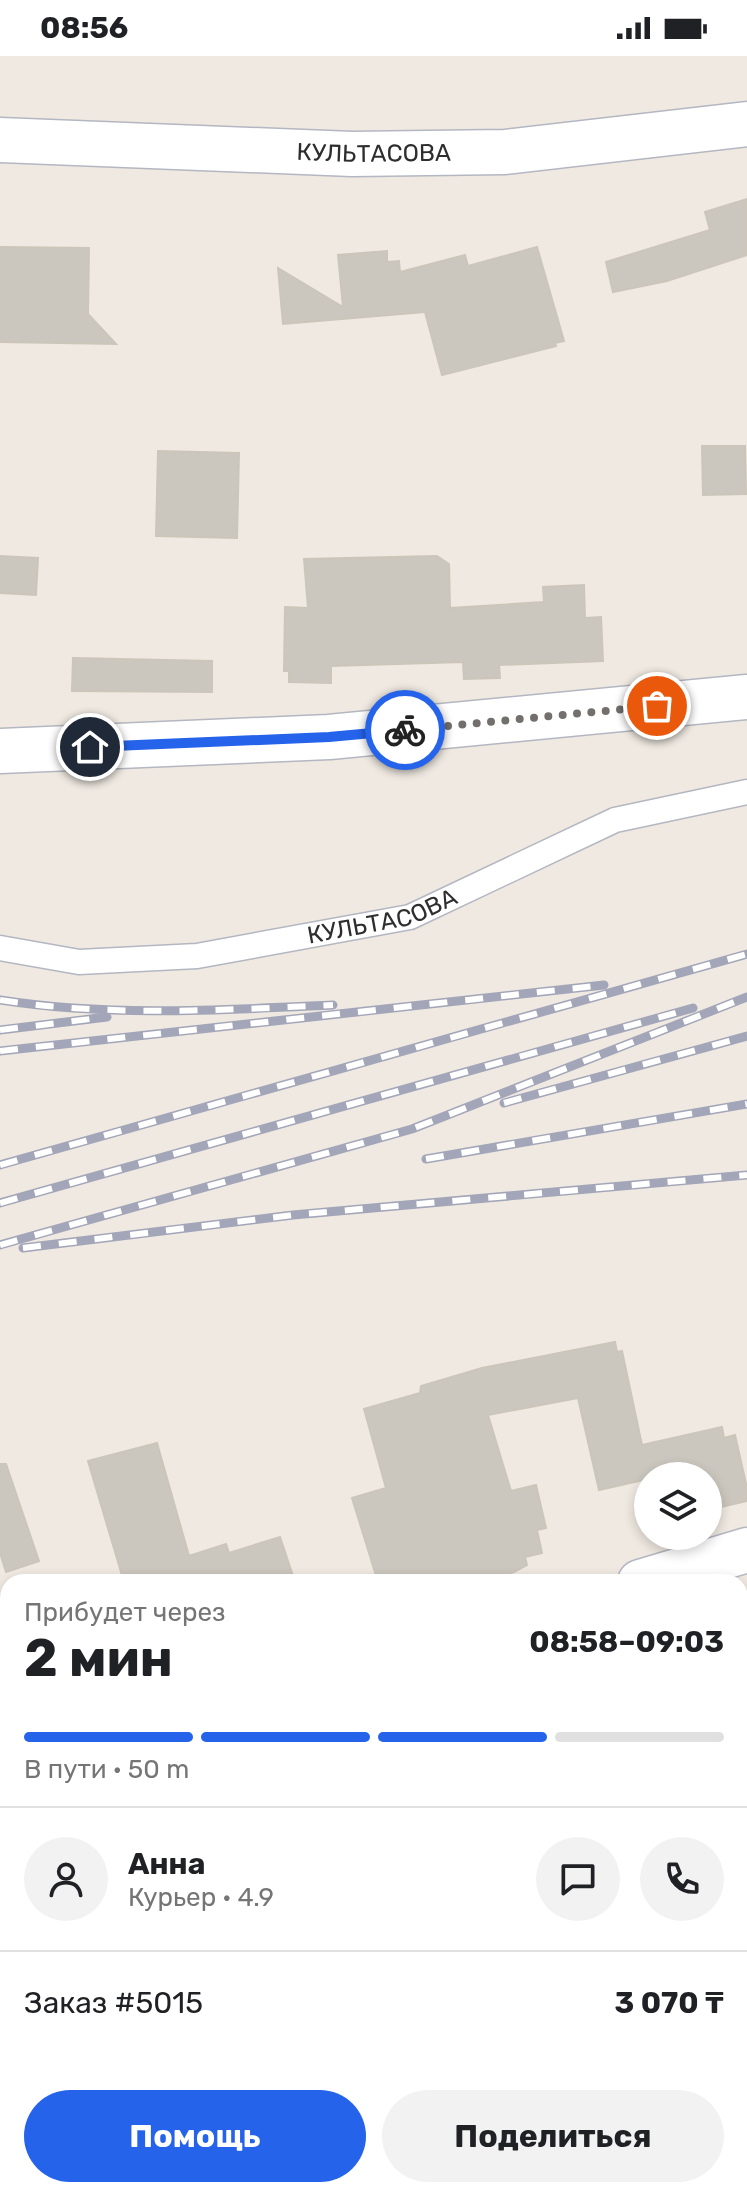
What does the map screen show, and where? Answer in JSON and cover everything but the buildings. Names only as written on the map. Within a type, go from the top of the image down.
[{"type":"street","name":"КУЛЬТАСОВА","points":[[0,140],[352,154],[505,152],[747,124]]},
{"type":"street","points":[[0,751],[329,737],[747,697]]},
{"type":"street","points":[[667,1574],[747,1550]]},
{"type":"lane","name":"КУЛЬТАСОВА","points":[[0,948],[79,962],[197,956],[410,917],[615,820],[747,792]]},
{"type":"railway","points":[[0,1165],[747,954]]},
{"type":"railway","points":[[0,1051],[604,985]]},
{"type":"railway","points":[[0,1245],[412,1129],[747,997]]},
{"type":"railway","points":[[0,1000],[124,1010],[333,1005]]},
{"type":"railway","points":[[0,1203],[693,1008]]},
{"type":"railway","points":[[0,1030],[107,1017]]},
{"type":"railway","points":[[504,1103],[747,1036]]},
{"type":"railway","points":[[426,1159],[747,1104]]},
{"type":"railway","points":[[23,1248],[293,1215],[747,1175]]},
{"type":"way so far","points":[[405,730],[657,706]]},
{"type":"route","points":[[90,747],[329,737],[405,730]]}]
